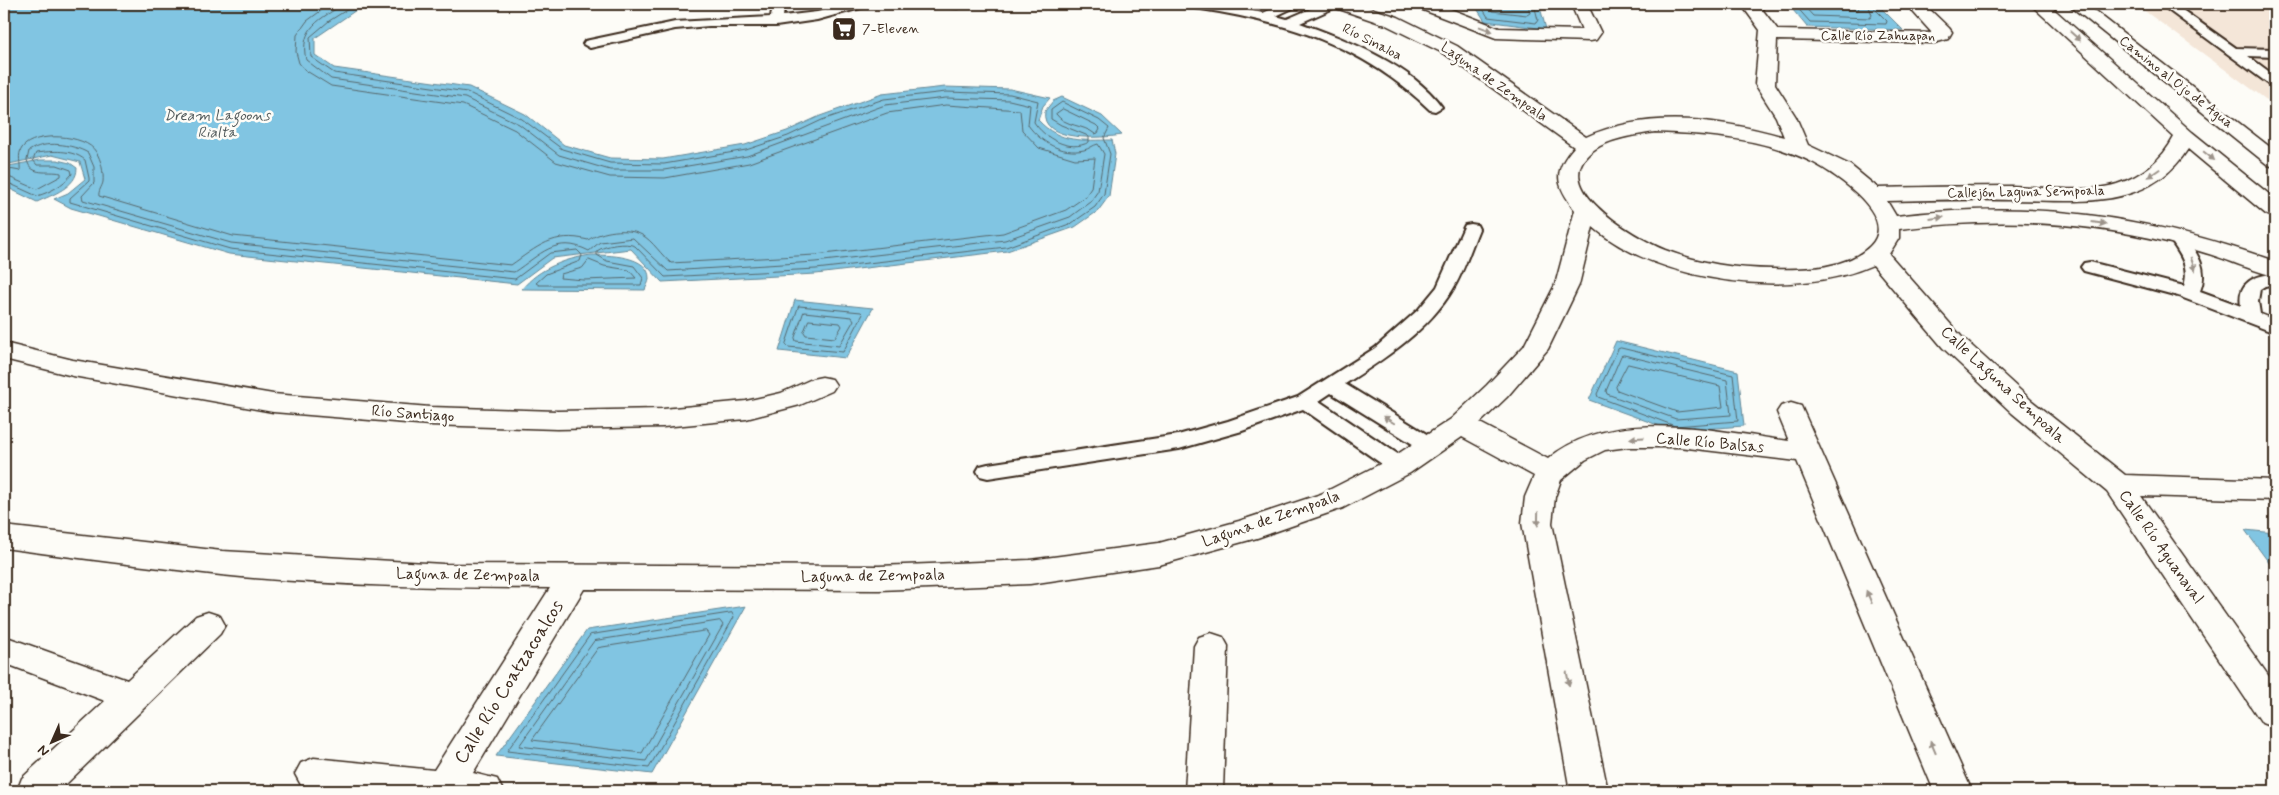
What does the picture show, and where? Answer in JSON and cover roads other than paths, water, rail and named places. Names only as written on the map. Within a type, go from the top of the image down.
[{"type":"street","name":"Laguna de Zempoala","points":[[1342,4],[1420,34],[1451,50],[1479,68],[1531,108],[1586,146]]},
{"type":"street","points":[[1424,4],[1496,32],[1590,36],[1592,33],[1579,4]]},
{"type":"street","points":[[1749,4],[1766,24],[1769,35],[1765,84],[1786,117],[1799,149]]},
{"type":"street","name":"Calle Río Zahuapan","points":[[1769,35],[1934,38],[1942,35],[1943,32],[1914,4]]},
{"type":"street","points":[[2038,4],[2185,136],[2275,210]]},
{"type":"street","name":"Camino al Ojo de Agua","points":[[2076,4],[2274,160]]},
{"type":"street","points":[[1420,34],[1464,20]]},
{"type":"street","points":[[1655,126],[1701,127],[1751,134],[1799,149],[1842,170],[1874,195],[1888,224],[1886,240],[1876,254],[1848,269],[1808,277],[1759,277],[1706,269],[1656,254],[1616,234],[1586,211],[1570,187],[1570,164],[1586,146],[1615,133],[1655,126]]},
{"type":"street","name":"Callejón Laguna Sempoala","points":[[1874,195],[2073,194],[2117,190],[2150,177],[2165,166],[2177,152],[2185,136]]},
{"type":"street","points":[[2117,190],[2148,230]]},
{"type":"street","name":"Laguna de Zempoala","points":[[4,537],[222,563],[443,576],[879,578],[1030,572],[1150,556],[1246,530],[1332,501],[1400,466],[1461,425],[1497,391],[1535,349],[1566,285],[1586,211]]},
{"type":"street","name":"Callejón Laguna Sempoala","points":[[1888,224],[1951,216],[2003,215],[2070,219],[2148,230],[2275,270]]},
{"type":"street","name":"Calle Laguna Sempoala","points":[[1876,254],[1952,342],[2022,407],[2118,485]]},
{"type":"street","name":"Río Santiago","points":[[4,351],[73,368],[263,401],[430,416],[557,420],[663,418],[746,410],[790,399],[822,385]]},
{"type":"street","points":[[1791,412],[1953,791]]},
{"type":"street","points":[[1461,425],[1550,473]]},
{"type":"street","name":"Calle Río Balsas","points":[[1590,791],[1537,523],[1541,492],[1550,473],[1571,456],[1600,441],[1642,437],[1676,437],[1808,453]]},
{"type":"street","name":"Calle Río Aguanaval","points":[[2118,485],[2275,490]]},
{"type":"street","name":"Calle Río Aguanaval","points":[[2118,485],[2275,713]]},
{"type":"street","name":"Calle Río Coatzacoalcos","points":[[444,787],[574,577]]},
{"type":"street","points":[[36,790],[208,625]]},
{"type":"street","points":[[1204,791],[1210,646]]},
{"type":"street","points":[[4,649],[134,697]]},
{"type":"street","name":"Calle Río Coatzacoalcos","points":[[314,774],[484,791]]},
{"type":"lane","points":[[776,22],[779,4]]},
{"type":"lane","points":[[590,44],[670,26],[709,23],[776,22],[818,17],[860,4]]},
{"type":"lane","name":"Río Sinaloa","points":[[1195,4],[1266,16],[1289,23],[1371,57],[1403,76],[1435,107]]},
{"type":"lane","points":[[1266,16],[1291,4]]},
{"type":"lane","points":[[1289,23],[1332,4]]},
{"type":"lane","points":[[2166,4],[2275,82]]},
{"type":"lane","points":[[2233,52],[2275,53]]},
{"type":"lane","points":[[988,471],[1180,442],[1235,426],[1305,401],[1382,352],[1424,314],[1445,288],[1471,229]]},
{"type":"lane","points":[[2177,238],[2193,260],[2196,269],[2195,283],[2190,293]]},
{"type":"lane","points":[[2090,267],[2140,278],[2190,293],[2275,327]]},
{"type":"lane","points":[[2252,317],[2248,291],[2253,284],[2275,279]]},
{"type":"lane","points":[[1332,385],[1431,446]]},
{"type":"lane","points":[[1305,401],[1400,466]]},
{"type":"water","name":"Dream Lagoons Rialta","points":[[4,4],[365,4],[315,38],[315,55],[334,68],[469,87],[525,114],[564,145],[610,158],[663,159],[745,145],[787,131],[820,116],[882,94],[945,87],[1010,89],[1050,98],[1043,106],[1038,120],[1046,128],[1063,137],[1082,140],[1112,140],[1115,154],[1109,196],[1098,211],[1075,227],[1007,251],[816,274],[662,282],[631,249],[552,258],[517,284],[229,254],[71,208],[54,199],[68,193],[85,179],[80,162],[52,155],[4,165]]},
{"type":"water","points":[[1474,4],[1539,4],[1546,29],[1485,21]]},
{"type":"water","points":[[1788,4],[1877,4],[1903,30],[1807,27]]},
{"type":"water","points":[[1062,97],[1102,116],[1122,135],[1102,137],[1075,136],[1052,129],[1046,121],[1045,111],[1053,101]]},
{"type":"water","points":[[40,160],[57,160],[70,163],[77,168],[76,175],[63,189],[37,202],[4,186],[4,167]]},
{"type":"water","points":[[591,255],[617,256],[643,265],[649,279],[645,290],[522,289],[544,270],[562,262]]},
{"type":"water","points":[[795,300],[873,308],[846,358],[779,351]]},
{"type":"water","points":[[1616,341],[1738,371],[1744,426],[1674,431],[1589,400]]},
{"type":"water","points":[[2245,530],[2275,533],[2275,571]]},
{"type":"water","points":[[746,606],[652,774],[496,756],[587,630]]},
{"type":"place","name":"7-Eleven","points":[[844,29]]}]
